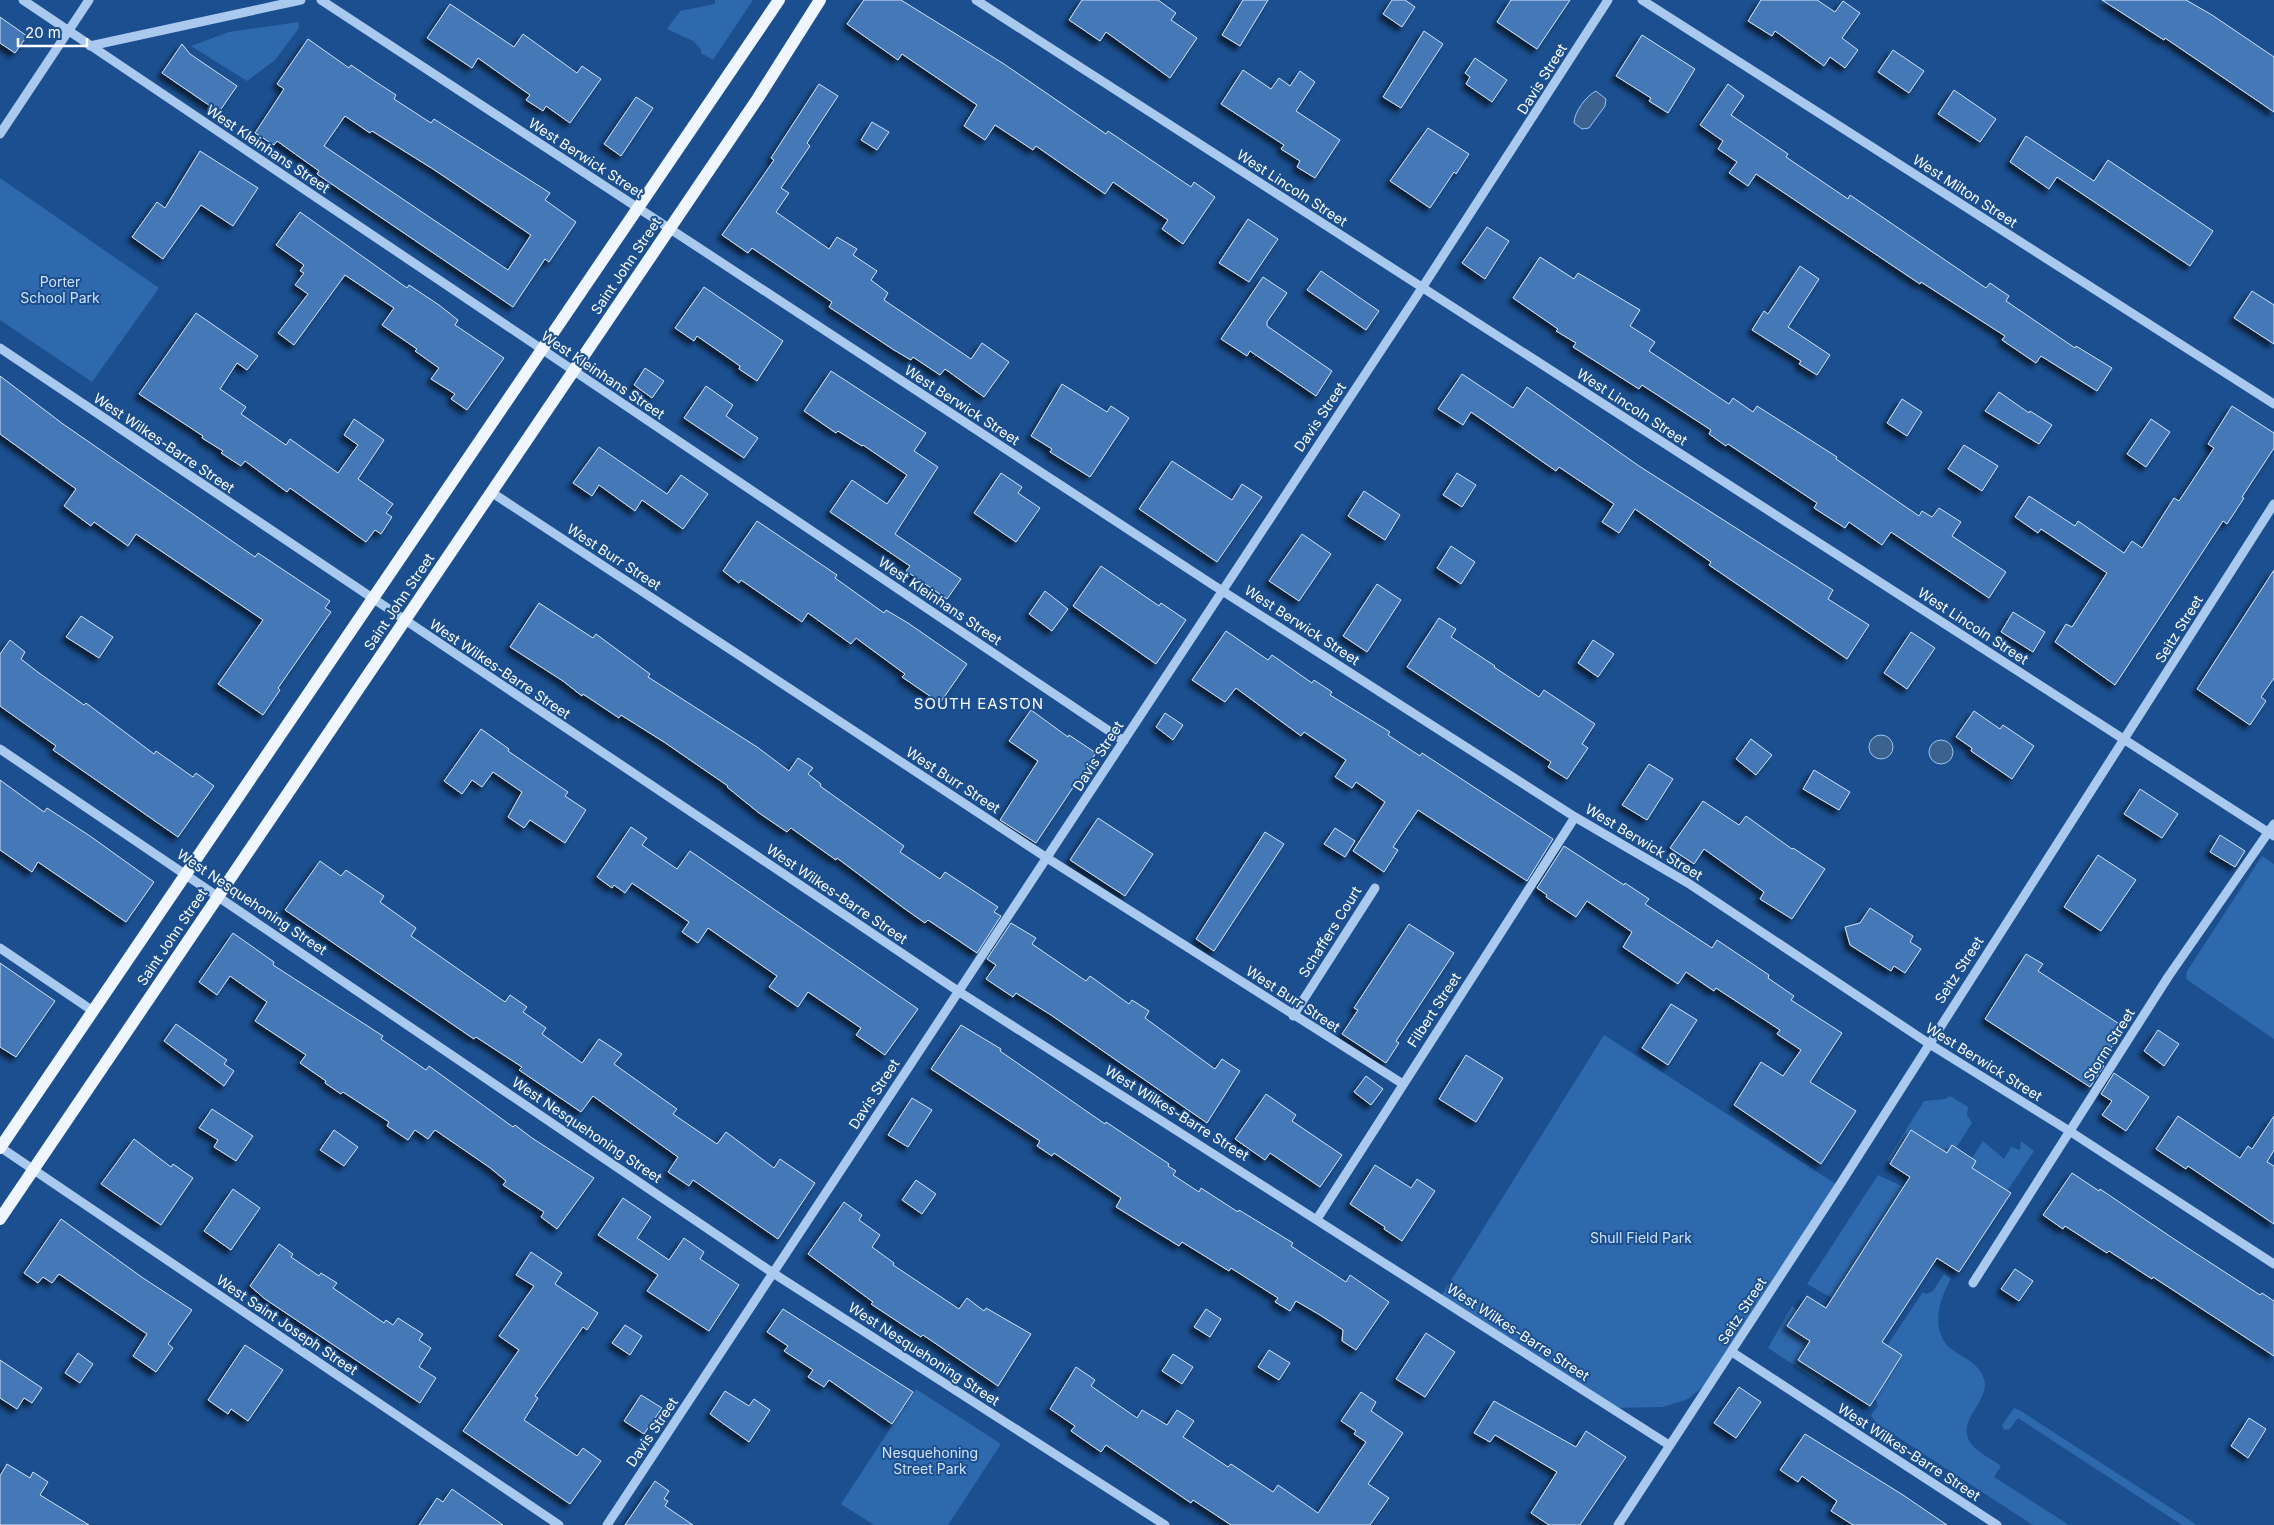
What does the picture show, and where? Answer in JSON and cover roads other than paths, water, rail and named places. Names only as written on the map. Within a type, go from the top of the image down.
[{"type":"main road","name":"Saint John Street","points":[[0,1148],[779,0]]},
{"type":"main road","name":"Saint John Street","points":[[0,1219],[758,98],[820,0]]},
{"type":"street","name":"West Kleinhans Street","points":[[23,0],[573,372],[1124,741]]},
{"type":"street","points":[[0,134],[89,0]]},
{"type":"street","points":[[90,46],[301,0]]},
{"type":"street","name":"West Berwick Street","points":[[321,0],[1222,590],[1576,817],[1688,883],[1928,1043],[2071,1132],[2274,1264]]},
{"type":"street","name":"West Lincoln Street","points":[[976,0],[2271,834]]},
{"type":"street","name":"Davis Street","points":[[607,1525],[1422,288],[1608,0]]},
{"type":"street","name":"West Milton Street","points":[[1642,0],[2274,404]]},
{"type":"street","name":"West Wilkes-Barre Street","points":[[0,348],[404,621],[958,991],[1317,1218],[1669,1446]]},
{"type":"street","name":"West Burr Street","points":[[491,492],[1047,858],[1293,1016],[1403,1084]]},
{"type":"street","name":"Seitz Street","points":[[1618,1525],[1732,1352],[1928,1043],[2125,740],[2274,504]]},
{"type":"street","name":"West Nesquehoning Street","points":[[0,749],[773,1273],[1165,1525]]},
{"type":"street","name":"Filbert Street","points":[[1317,1218],[1576,817]]},
{"type":"street","name":"Storm Street","points":[[1972,1283],[2071,1132],[2168,977],[2271,834],[2274,824]]},
{"type":"street","name":"Schaffers Court","points":[[1293,1016],[1374,888]]},
{"type":"street","points":[[0,948],[93,1011]]},
{"type":"street","name":"West Saint Joseph Street","points":[[0,1148],[559,1525]]},
{"type":"street","name":"West Wilkes-Barre Street","points":[[1732,1352],[1997,1525]]},
{"type":"district","name":"SOUTH EASTON","points":[[979,704]]},
{"type":"park label","name":"Porter School Park","points":[[60,290]]},
{"type":"park label","name":"Shull Field Park","points":[[1641,1238]]},
{"type":"park label","name":"Nesquehoning Street Park","points":[[930,1462]]}]
